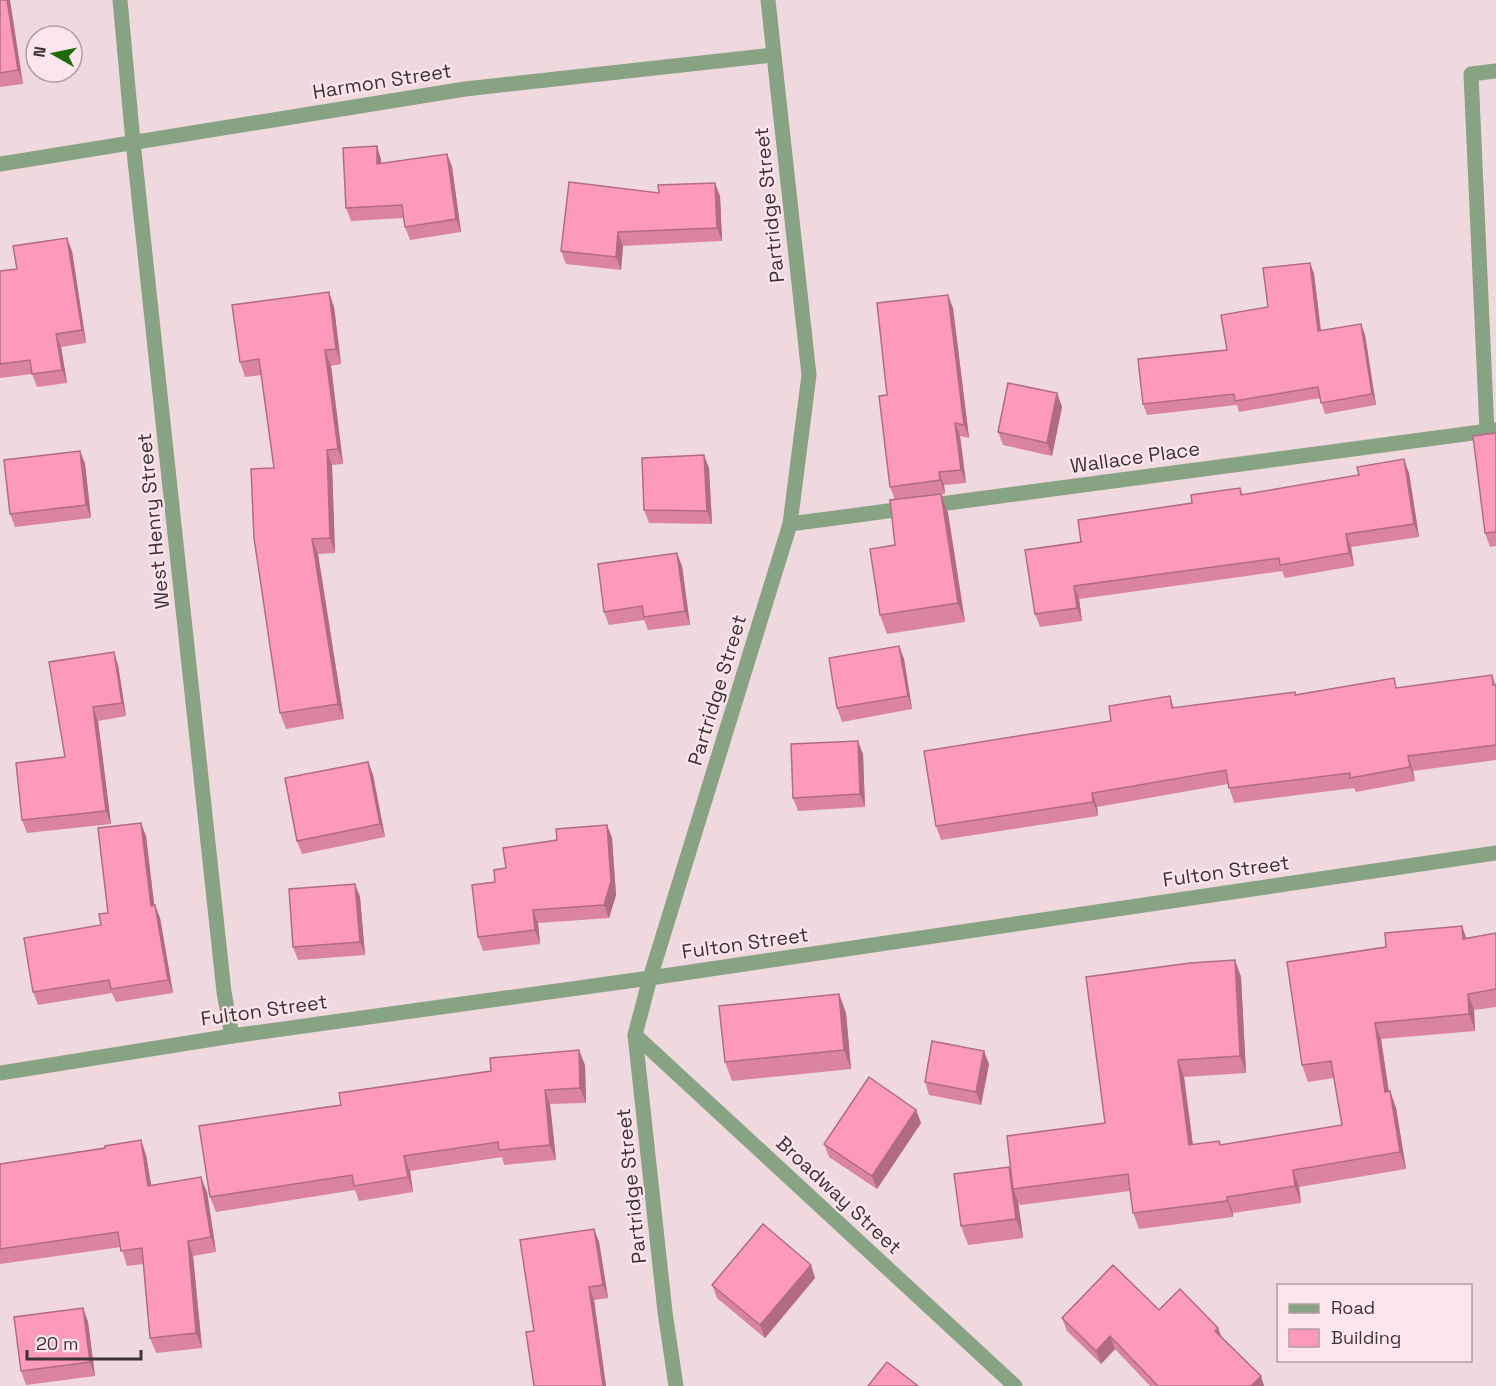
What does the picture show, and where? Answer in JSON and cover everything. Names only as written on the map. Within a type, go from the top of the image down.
[{"type":"street","name":"West Henry Street","points":[[120,0],[133,142],[224,992],[232,1036]]},
{"type":"street","name":"Partridge Street","points":[[676,1386],[664,1300],[635,1035],[650,978],[790,524],[809,375],[768,0]]},
{"type":"street","name":"Harmon Street","points":[[0,164],[465,89],[773,55]]},
{"type":"street","name":"Wallace Place","points":[[790,524],[1491,431],[1471,74],[1496,71]]},
{"type":"street","name":"Fulton Street","points":[[0,1073],[232,1036],[650,978],[1496,853]]},
{"type":"street","name":"Broadway Street","points":[[635,1035],[1015,1386]]},
{"type":"building","points":[[0,0],[7,0],[18,70],[0,73]]},
{"type":"building","points":[[377,146],[377,164],[447,154],[456,219],[405,227],[402,205],[346,208],[343,148]]},
{"type":"building","points":[[569,182],[659,193],[658,185],[715,183],[717,228],[618,232],[616,257],[561,251]]},
{"type":"building","points":[[67,238],[82,330],[56,334],[62,370],[32,374],[30,360],[0,364],[0,271],[17,269],[13,246]]},
{"type":"building","points":[[1310,263],[1318,331],[1361,324],[1372,394],[1321,403],[1318,387],[1235,401],[1234,394],[1143,404],[1138,359],[1227,350],[1221,315],[1268,307],[1263,268]]},
{"type":"building","points":[[329,292],[336,349],[325,350],[338,449],[327,450],[330,538],[312,539],[338,704],[280,713],[254,538],[251,469],[274,468],[259,359],[240,362],[232,305]]},
{"type":"building","points":[[948,295],[964,425],[955,423],[961,470],[939,472],[940,480],[890,487],[879,396],[887,395],[877,303]]},
{"type":"building","points":[[1008,383],[1057,393],[1047,443],[998,432]]},
{"type":"building","points":[[1496,433],[1496,532],[1485,533],[1473,436]]},
{"type":"building","points":[[80,451],[86,505],[10,514],[4,460]]},
{"type":"building","points":[[704,455],[707,511],[644,510],[642,458]]},
{"type":"building","points":[[1404,459],[1414,524],[1346,534],[1349,553],[1280,565],[1279,558],[1074,586],[1077,608],[1035,614],[1025,550],[1081,542],[1078,520],[1192,503],[1191,495],[1240,488],[1241,495],[1359,475],[1357,467]]},
{"type":"building","points":[[941,494],[958,603],[880,615],[870,549],[895,545],[890,500]]},
{"type":"building","points":[[677,553],[685,611],[644,617],[642,606],[604,612],[598,564]]},
{"type":"building","points":[[899,646],[908,696],[837,708],[829,658]]},
{"type":"building","points":[[114,652],[122,703],[93,707],[106,811],[22,820],[16,763],[65,757],[49,662]]},
{"type":"building","points":[[1492,675],[1493,685],[1496,685],[1496,745],[1408,756],[1410,767],[1350,778],[1350,773],[1229,788],[1226,770],[1092,793],[1093,802],[936,826],[924,751],[1111,721],[1109,706],[1170,696],[1172,708],[1295,692],[1295,695],[1394,678],[1396,688]]},
{"type":"building","points":[[858,741],[860,794],[793,798],[791,744]]},
{"type":"building","points":[[368,762],[380,824],[297,841],[285,778]]},
{"type":"building","points":[[141,823],[151,906],[155,905],[168,980],[111,989],[109,980],[33,992],[24,938],[101,925],[99,914],[108,913],[98,828]]},
{"type":"building","points":[[607,825],[611,881],[604,905],[533,910],[535,930],[478,937],[472,885],[495,882],[494,870],[506,868],[503,848],[557,840],[556,829]]},
{"type":"building","points":[[355,884],[360,942],[293,947],[289,889]]},
{"type":"building","points":[[1462,926],[1463,939],[1496,933],[1496,989],[1468,994],[1469,1014],[1375,1023],[1385,1092],[1390,1091],[1400,1152],[1293,1170],[1295,1186],[1227,1197],[1227,1201],[1133,1213],[1128,1174],[1013,1189],[1007,1136],[1105,1123],[1086,977],[1190,963],[1235,960],[1240,1056],[1178,1060],[1189,1145],[1219,1141],[1220,1145],[1342,1125],[1331,1061],[1302,1065],[1287,962],[1386,947],[1385,933]]},
{"type":"building","points":[[839,994],[844,1050],[725,1062],[719,1006]]},
{"type":"building","points":[[932,1041],[984,1051],[976,1092],[925,1082]]},
{"type":"building","points":[[579,1050],[580,1088],[545,1090],[550,1145],[499,1150],[498,1142],[404,1156],[408,1177],[354,1186],[352,1175],[210,1197],[199,1126],[341,1105],[339,1093],[491,1071],[490,1058]]},
{"type":"building","points":[[869,1077],[916,1110],[872,1176],[824,1144]]},
{"type":"building","points":[[141,1140],[148,1186],[201,1177],[211,1237],[188,1241],[196,1333],[150,1338],[142,1248],[121,1251],[118,1232],[0,1249],[0,1164],[105,1148],[105,1146]]},
{"type":"building","points":[[1009,1167],[1016,1219],[961,1226],[954,1174]]},
{"type":"building","points":[[763,1224],[811,1265],[760,1325],[712,1285]]},
{"type":"building","points":[[594,1229],[603,1285],[589,1287],[603,1386],[534,1386],[526,1332],[534,1331],[520,1240]]},
{"type":"building","points":[[1113,1265],[1159,1310],[1180,1289],[1218,1328],[1215,1331],[1261,1376],[1251,1386],[1158,1386],[1110,1336],[1096,1351],[1062,1318]]},
{"type":"building","points":[[83,1308],[90,1362],[21,1371],[14,1317]]},
{"type":"building","points":[[887,1362],[918,1386],[868,1386]]}]
